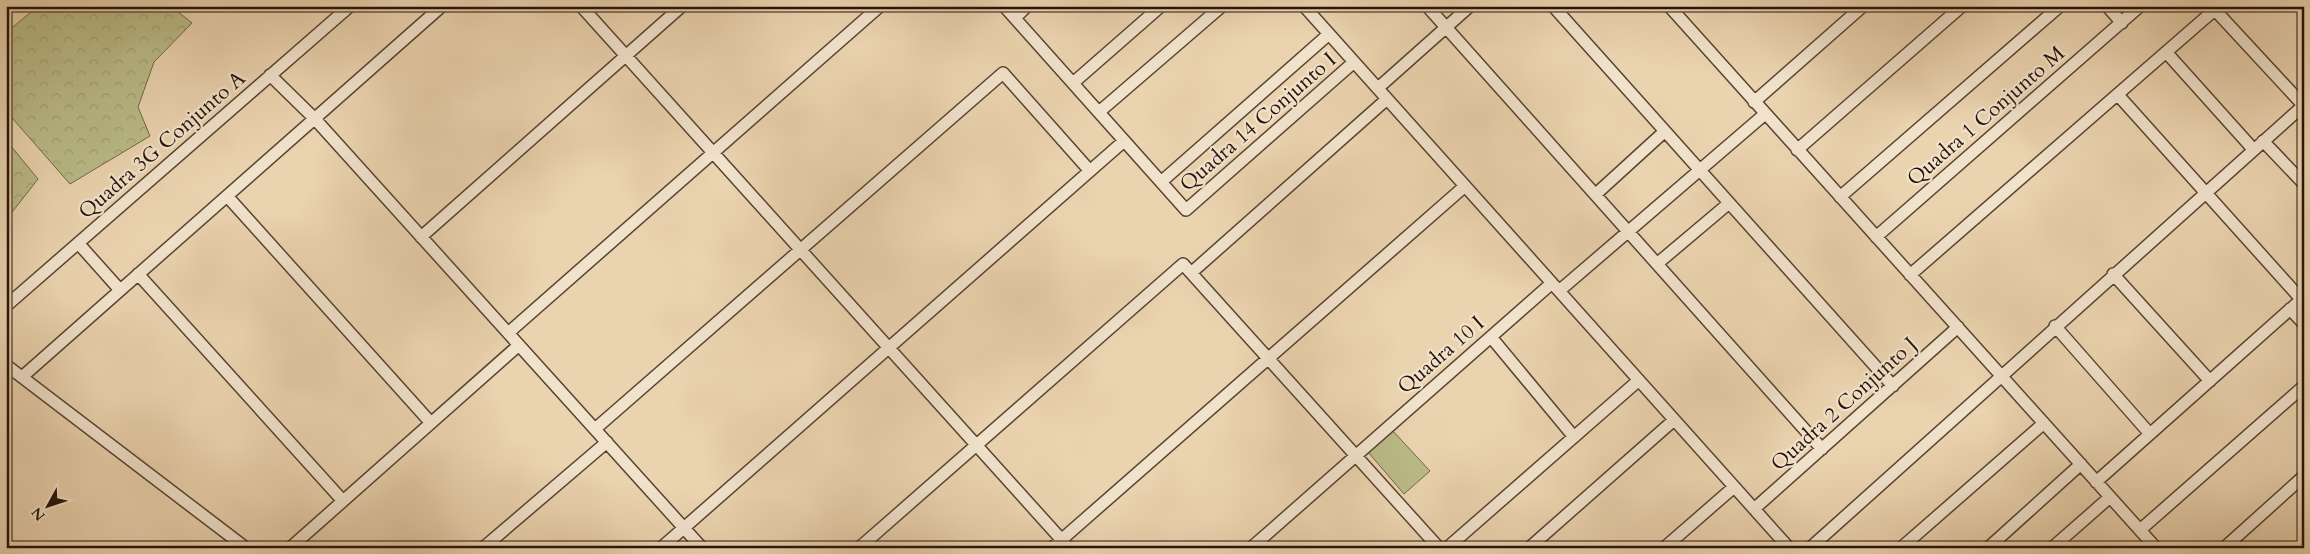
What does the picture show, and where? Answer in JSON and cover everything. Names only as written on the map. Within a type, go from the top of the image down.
[{"type":"street","name":"Quadra 3G Conjunto A","points":[[6,306],[350,6]]},
{"type":"street","points":[[22,377],[442,6]]},
{"type":"street","points":[[581,6],[1065,544]]},
{"type":"street","points":[[421,236],[682,6]]},
{"type":"street","points":[[508,333],[880,6]]},
{"type":"street","points":[[1004,6],[1161,182]]},
{"type":"street","points":[[1015,18],[1027,6]]},
{"type":"street","points":[[1073,83],[1161,6]]},
{"type":"street","points":[[1099,112],[1222,6]]},
{"type":"street","points":[[1304,6],[1787,547]]},
{"type":"street","points":[[1428,6],[1822,449]]},
{"type":"street","points":[[1378,88],[1470,6]]},
{"type":"street","points":[[1553,6],[1728,204],[1893,386]]},
{"type":"street","points":[[1669,6],[2156,548]]},
{"type":"street","points":[[1754,102],[1863,6]]},
{"type":"street","points":[[1797,150],[1962,6]]},
{"type":"street","name":"Quadra 1 Conjunto M","points":[[1840,197],[2060,6]]},
{"type":"street","points":[[2106,6],[2122,23]]},
{"type":"street","name":"Quadra 1 Conjunto M","points":[[1876,237],[2140,6]]},
{"type":"street","points":[[2301,6],[2304,9]]},
{"type":"street","points":[[1810,548],[2000,375],[2303,105],[2217,8],[1910,275]]},
{"type":"street","name":"Quadra 14 Conjunto I","points":[[1329,34],[1161,182],[1186,210],[1354,62]]},
{"type":"street","points":[[2166,52],[2254,149]]},
{"type":"street","points":[[595,429],[1003,73],[1090,171]]},
{"type":"street","points":[[270,75],[315,118],[702,548]]},
{"type":"street","points":[[2096,482],[2303,298],[2118,94]]},
{"type":"street","points":[[859,548],[976,445],[1387,99]]},
{"type":"street","name":"Quadra 10 I","points":[[1251,548],[1491,336],[1629,231],[1765,114]]},
{"type":"street","points":[[1596,194],[1664,132]]},
{"type":"street","points":[[661,548],[1124,141]]},
{"type":"street","points":[[2263,142],[2304,184]]},
{"type":"street","points":[[1052,548],[1065,544],[1268,358],[1465,186]]},
{"type":"street","points":[[227,196],[431,423]]},
{"type":"street","points":[[1658,263],[1728,204]]},
{"type":"street","points":[[78,243],[120,290]]},
{"type":"street","points":[[1187,269],[1439,548]]},
{"type":"street","points":[[138,274],[343,501]]},
{"type":"street","points":[[2113,274],[2210,381]]},
{"type":"street","points":[[2290,309],[2304,324]]},
{"type":"street","points":[[2055,326],[2150,434]]},
{"type":"street","name":"Quadra 2 Conjunto J","points":[[1754,509],[1958,327]]},
{"type":"street","points":[[1491,336],[1574,437]]},
{"type":"street","points":[[290,548],[519,345]]},
{"type":"street","points":[[6,365],[246,548]]},
{"type":"street","points":[[1448,548],[1638,380]]},
{"type":"street","points":[[2140,530],[2304,386]]},
{"type":"street","points":[[1529,548],[1674,420]]},
{"type":"street","points":[[1901,548],[2044,423]]},
{"type":"street","points":[[483,548],[607,442]]},
{"type":"street","points":[[1988,548],[2081,464]]},
{"type":"street","points":[[2224,548],[2304,476]]},
{"type":"street","points":[[1664,548],[1734,487]]},
{"type":"street","points":[[2052,548],[2110,497]]},
{"type":"green space","points":[[38,6],[171,6],[192,23],[154,62],[138,107],[150,136],[70,184],[6,111],[6,33]]},
{"type":"green space","points":[[6,140],[38,179],[6,220]]},
{"type":"green space","points":[[1392,430],[1430,471],[1404,494],[1368,452]]}]
